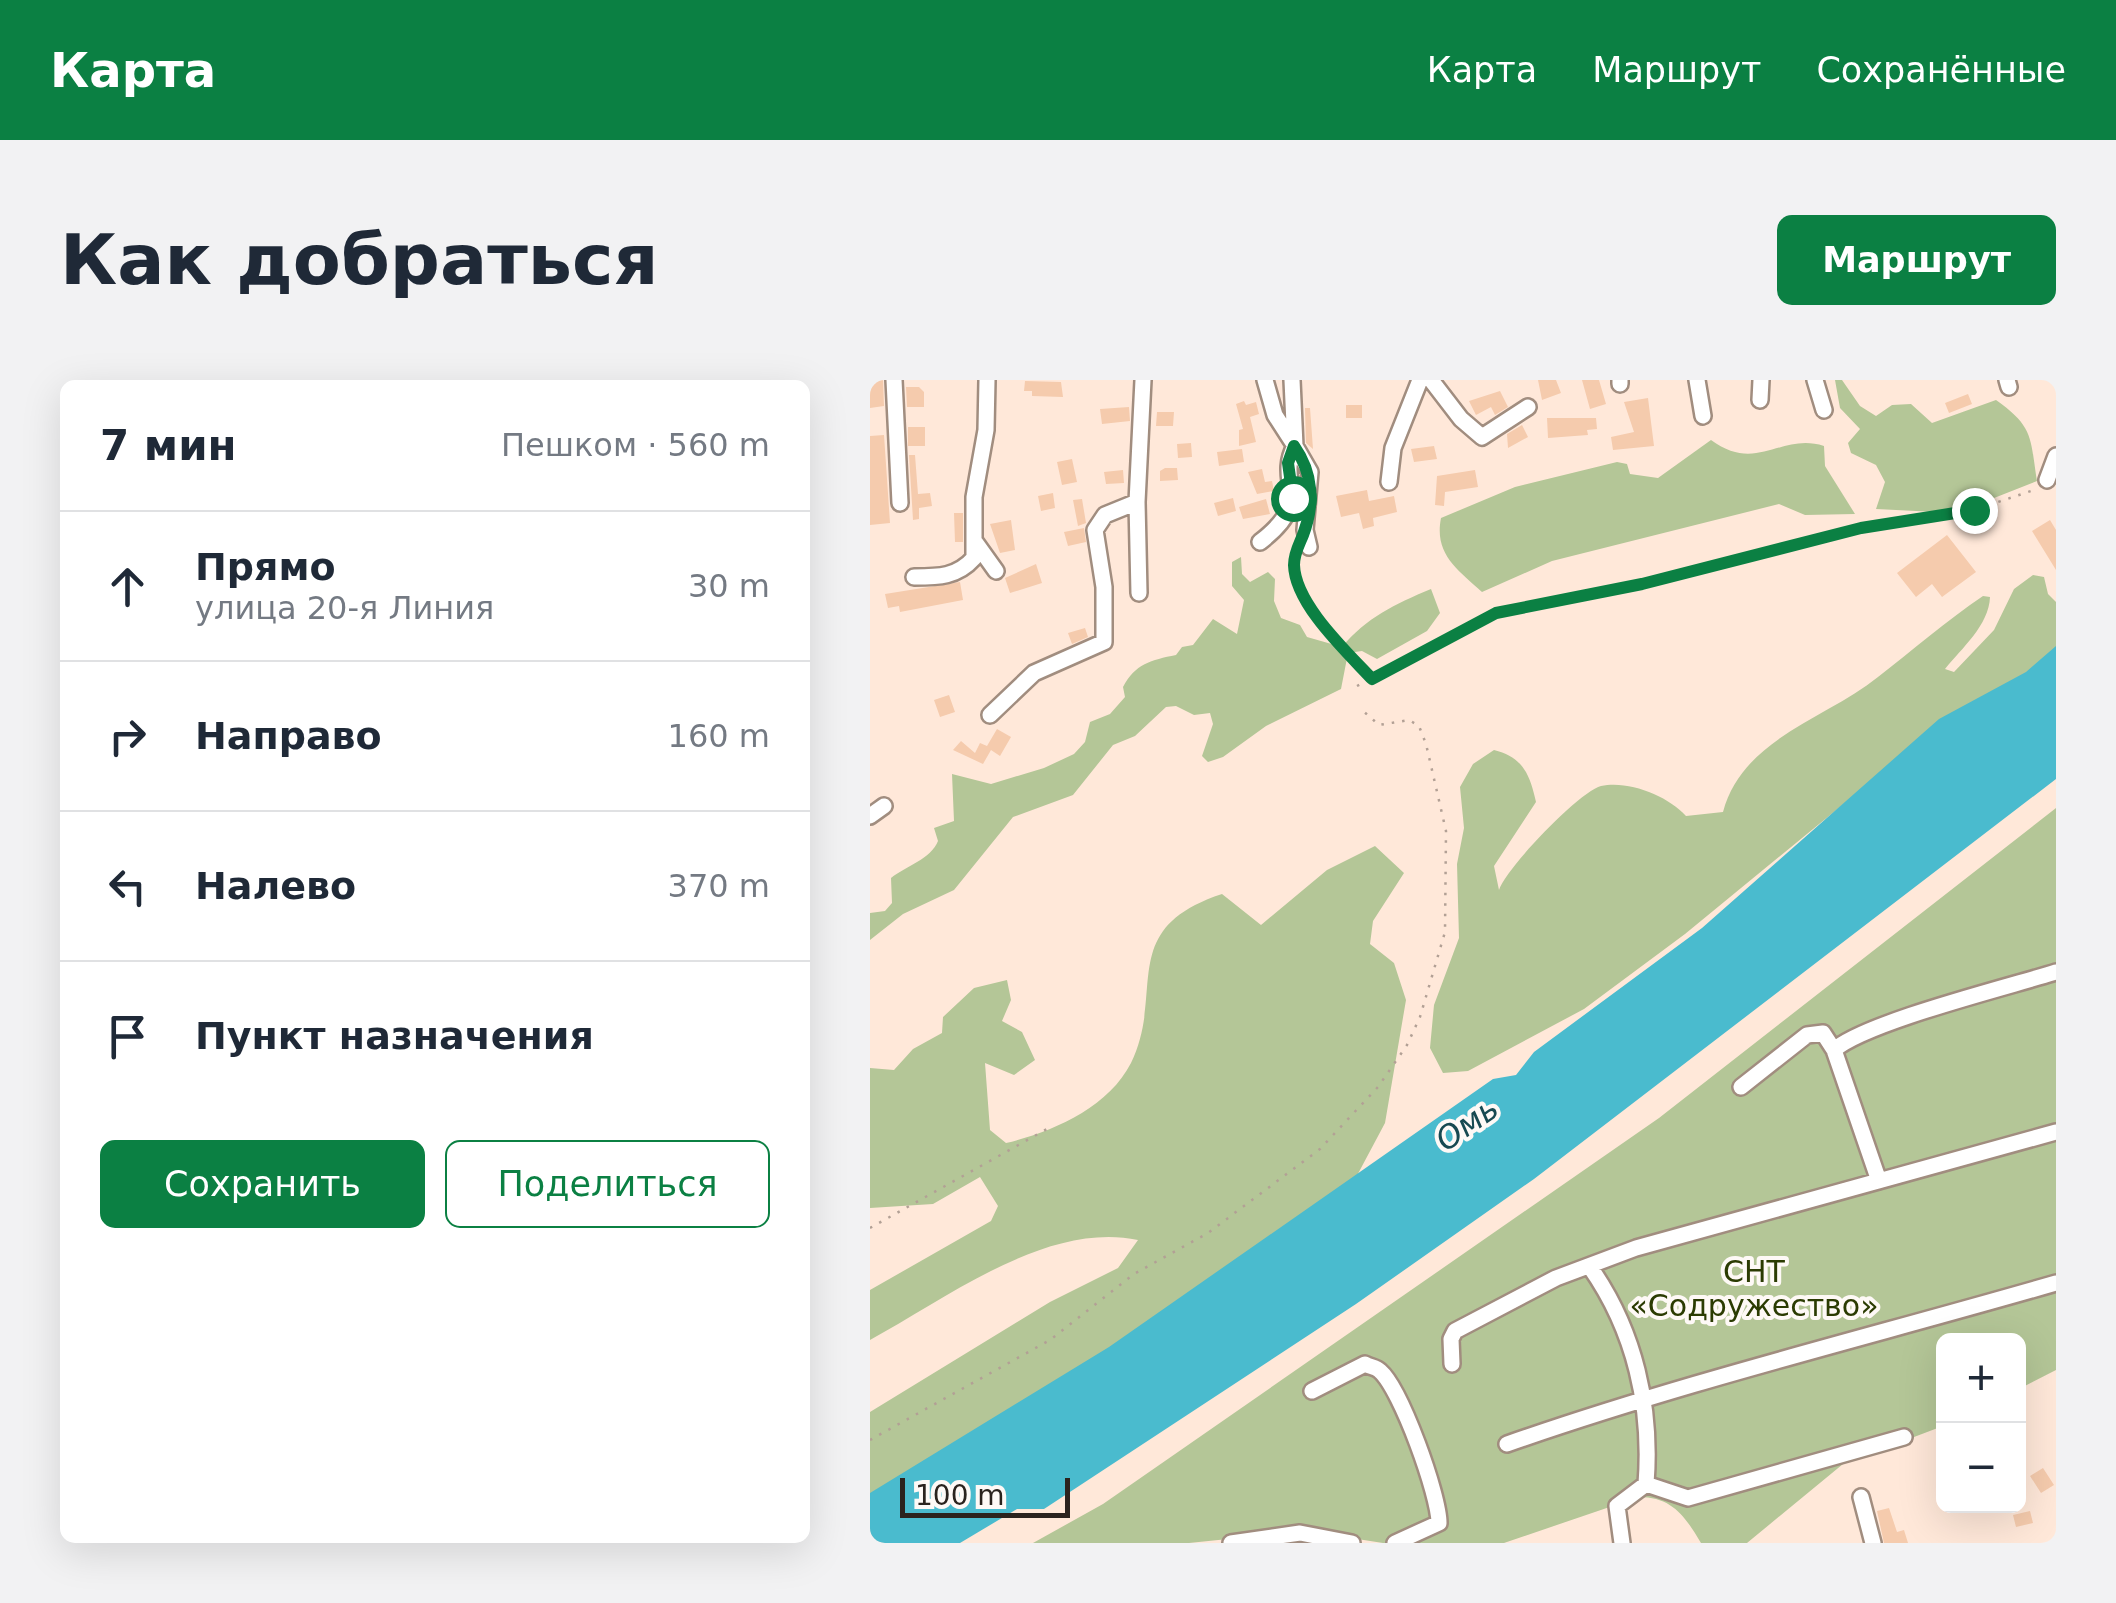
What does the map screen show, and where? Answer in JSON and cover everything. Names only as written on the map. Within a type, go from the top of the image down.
[{"type":"street","points":[[894,380],[900,502]]},
{"type":"street","points":[[914,577],[944,577],[965,568],[974,558],[974,497],[986,430],[986,380]]},
{"type":"street","points":[[1138,593],[1136,502],[1143,380]]},
{"type":"street","points":[[1265,380],[1276,415],[1310,472],[1307,538]]},
{"type":"street","points":[[1260,542],[1285,517],[1293,498],[1288,463],[1294,446],[1292,380]]},
{"type":"street","points":[[1389,482],[1394,448],[1420,380]]},
{"type":"street","points":[[1431,380],[1460,420],[1482,437],[1528,406]]},
{"type":"street","points":[[1698,380],[1703,416]]},
{"type":"street","points":[[1760,400],[1761,380]]},
{"type":"street","points":[[1815,380],[1824,410]]},
{"type":"street","points":[[2047,480],[2056,456]]},
{"type":"street","points":[[990,715],[1034,673],[1104,642],[1097,522],[1136,502]]},
{"type":"street","points":[[976,543],[996,571]]},
{"type":"street","points":[[870,816],[884,806]]},
{"type":"street","points":[[1834,1050],[1884,1026],[2056,972]]},
{"type":"street","points":[[1740,1087],[1817,1031],[1823,1033],[1834,1050],[1879,1181]]},
{"type":"street","points":[[1452,1364],[1451,1340],[1455,1331],[1556,1278],[1636,1248],[2056,1132]]},
{"type":"street","points":[[1590,1267],[1630,1342],[1647,1420],[1646,1484]]},
{"type":"street","points":[[1507,1444],[1642,1397],[1754,1370],[2056,1283]]},
{"type":"street","points":[[1312,1391],[1366,1364],[1380,1371],[1398,1400],[1433,1490],[1439,1523],[1395,1543]]},
{"type":"street","points":[[1646,1484],[1688,1498],[1904,1437]]},
{"type":"street","points":[[1622,1543],[1618,1506],[1646,1484]]},
{"type":"street","points":[[1861,1497],[1873,1543]]},
{"type":"street","points":[[1231,1543],[1300,1533],[1352,1543]]},
{"type":"path","points":[[1356,686],[1496,613],[1642,584],[1861,528],[1974,510],[2016,499],[2047,480]]},
{"type":"path","points":[[1307,538],[1294,567],[1305,600],[1325,623],[1334,641],[1372,679]]},
{"type":"path","points":[[870,1440],[1050,1340],[1134,1274],[1224,1221],[1320,1149],[1378,1087],[1408,1045],[1445,932],[1446,831],[1437,778],[1419,726],[1409,720],[1378,725],[1362,710]]},
{"type":"path","points":[[870,1228],[1047,1129]]},
{"type":"green space","points":[[1835,380],[1842,380],[1860,406],[1876,416],[1892,405],[1911,404],[1932,423],[1996,400],[2024,426],[2037,481],[1956,513],[1876,509],[1885,482],[1876,465],[1851,453],[1848,443],[1860,429],[1840,408]]},
{"type":"green space","points":[[1711,440],[1742,453],[1795,444],[1824,446],[1825,466],[1855,514],[1805,515],[1779,504],[1552,561],[1482,592],[1444,551],[1441,518],[1515,487],[1617,462],[1627,464],[1630,474],[1658,478]]},
{"type":"green space","points":[[1241,557],[1242,574],[1250,582],[1268,572],[1275,579],[1274,601],[1281,618],[1300,625],[1307,637],[1342,647],[1382,613],[1431,589],[1440,613],[1427,631],[1377,659],[1362,651],[1348,653],[1341,689],[1266,726],[1223,757],[1208,762],[1202,756],[1213,724],[1210,713],[1194,715],[1176,706],[1166,707],[1135,736],[1113,745],[1073,795],[1013,817],[954,890],[903,914],[870,940],[870,913],[885,911],[892,903],[891,878],[935,847],[938,841],[934,828],[954,821],[952,774],[991,784],[1074,754],[1085,742],[1090,722],[1110,714],[1125,697],[1123,687],[1138,668],[1193,645],[1213,619],[1237,634],[1244,600],[1232,586],[1232,562]]},
{"type":"green space","points":[[2033,575],[2044,577],[2048,594],[2056,602],[2056,655],[1907,752],[1685,934],[1584,1009],[1468,1071],[1443,1073],[1430,1048],[1434,1005],[1459,938],[1457,864],[1464,828],[1460,787],[1473,764],[1494,750],[1512,757],[1528,776],[1536,802],[1494,866],[1499,890],[1545,832],[1577,801],[1601,786],[1624,785],[1647,791],[1686,816],[1723,812],[1733,787],[1767,748],[1857,692],[1983,596],[1990,597],[1980,627],[1945,669],[1954,672],[1994,630],[2014,589]]},
{"type":"green space","name":"СНТ «Содружество»","points":[[2056,808],[2056,1370],[2026,1385],[2026,1333],[1936,1333],[1936,1429],[1843,1464],[1747,1543],[1701,1543],[1669,1504],[1639,1497],[1504,1543],[1383,1543],[1306,1531],[1189,1543],[1033,1543],[1103,1504],[1659,1118]]},
{"type":"green space","points":[[1375,846],[1404,873],[1373,921],[1370,944],[1394,963],[1406,1000],[1385,1123],[1344,1200],[870,1502],[870,1412],[1050,1302],[1118,1268],[1138,1240],[1104,1237],[1034,1252],[965,1285],[870,1340],[870,1290],[991,1221],[998,1206],[980,1177],[933,1204],[870,1208],[870,1068],[894,1070],[913,1049],[942,1033],[943,1017],[974,988],[1007,980],[1011,1000],[1002,1021],[1022,1032],[1035,1060],[1014,1075],[985,1063],[990,1130],[1006,1143],[1060,1125],[1108,1093],[1131,1063],[1141,1037],[1150,965],[1156,944],[1168,925],[1189,908],[1222,894],[1261,925],[1327,870]]},
{"type":"water","name":"Омь","points":[[2056,646],[2056,779],[1534,1179],[1356,1304],[1044,1509],[1017,1509],[960,1543],[870,1543],[870,1493],[1109,1347],[1493,1079],[1516,1075],[1534,1052],[1702,928],[1939,719],[2026,672]]},
{"type":"building","points":[[870,380],[883,380],[884,406],[870,408]]},
{"type":"building","points":[[1538,380],[1556,380],[1561,393],[1542,400]]},
{"type":"building","points":[[1582,380],[1599,380],[1606,404],[1590,409]]},
{"type":"building","points":[[1025,381],[1061,382],[1063,397],[1032,396],[1032,391],[1024,391]]},
{"type":"building","points":[[906,387],[919,387],[924,392],[924,407],[907,407]]},
{"type":"building","points":[[1500,391],[1508,407],[1495,415],[1491,407],[1476,415],[1469,401]]},
{"type":"building","points":[[1968,394],[1972,404],[1949,413],[1945,403]]},
{"type":"building","points":[[1648,398],[1654,446],[1613,450],[1611,437],[1634,432],[1624,402]]},
{"type":"building","points":[[1244,401],[1246,405],[1256,402],[1259,414],[1250,417],[1256,442],[1239,446],[1239,430],[1243,429],[1236,404]]},
{"type":"building","points":[[1346,405],[1362,405],[1362,418],[1346,418]]},
{"type":"building","points":[[1129,407],[1130,421],[1102,424],[1100,409]]},
{"type":"building","points":[[1305,408],[1310,408],[1313,449],[1306,443]]},
{"type":"building","points":[[1157,412],[1174,412],[1173,426],[1156,426]]},
{"type":"building","points":[[1547,418],[1596,418],[1597,429],[1587,430],[1588,435],[1548,438]]},
{"type":"building","points":[[1522,425],[1528,437],[1508,448],[1507,434]]},
{"type":"building","points":[[908,427],[925,427],[925,446],[908,446]]},
{"type":"building","points":[[884,435],[890,523],[870,525],[870,436]]},
{"type":"building","points":[[1191,443],[1192,457],[1178,458],[1177,444]]},
{"type":"building","points":[[1434,446],[1437,459],[1414,462],[1411,449]]},
{"type":"building","points":[[1242,449],[1244,462],[1219,466],[1217,452]]},
{"type":"building","points":[[909,455],[915,455],[918,494],[930,493],[932,506],[919,508],[919,519],[913,520]]},
{"type":"building","points":[[1072,459],[1077,482],[1062,485],[1057,462]]},
{"type":"building","points":[[1177,468],[1178,480],[1160,481],[1160,471]]},
{"type":"building","points":[[1262,469],[1265,482],[1272,481],[1274,491],[1257,494],[1248,472]]},
{"type":"building","points":[[1123,470],[1124,483],[1106,484],[1104,472]]},
{"type":"building","points":[[1475,470],[1478,487],[1445,492],[1444,506],[1435,505],[1437,476]]},
{"type":"building","points":[[1367,490],[1369,501],[1394,496],[1397,512],[1373,518],[1374,526],[1363,529],[1359,513],[1341,517],[1336,496]]},
{"type":"building","points":[[1053,493],[1055,508],[1041,511],[1038,496]]},
{"type":"building","points":[[1233,498],[1236,511],[1218,516],[1214,503]]},
{"type":"building","points":[[1082,499],[1086,523],[1078,526],[1073,500]]},
{"type":"building","points":[[1266,499],[1270,514],[1243,519],[1239,507]]},
{"type":"building","points":[[954,513],[963,513],[963,542],[955,542]]},
{"type":"building","points":[[1011,520],[1015,550],[1000,553],[990,524]]},
{"type":"building","points":[[2050,520],[2056,530],[2056,570],[2032,531]]},
{"type":"building","points":[[1084,528],[1086,542],[1068,546],[1064,532]]},
{"type":"building","points":[[1947,535],[1976,572],[1942,597],[1932,584],[1916,597],[1897,573]]},
{"type":"building","points":[[1036,564],[1042,583],[1010,593],[1005,578]]},
{"type":"building","points":[[960,582],[963,600],[900,612],[899,606],[888,608],[885,594]]},
{"type":"building","points":[[1085,628],[1088,637],[1072,644],[1068,633]]},
{"type":"building","points":[[949,695],[955,712],[940,717],[934,700]]},
{"type":"building","points":[[997,729],[1011,737],[1000,756],[991,750],[983,764],[953,750],[961,741],[975,753],[980,743],[987,746]]},
{"type":"building","points":[[2043,1468],[2054,1485],[2041,1493],[2030,1476]]},
{"type":"building","points":[[1889,1508],[1897,1532],[1904,1530],[1908,1543],[1884,1543],[1877,1511]]},
{"type":"building","points":[[2030,1511],[2033,1523],[2016,1527],[2013,1515]]},
{"type":"route","points":[[1293,498],[1288,463],[1294,446],[1310,472],[1310,502],[1294,567],[1298,586],[1334,641],[1372,679],[1496,613],[1729,564],[1861,528],[1974,510]]}]
